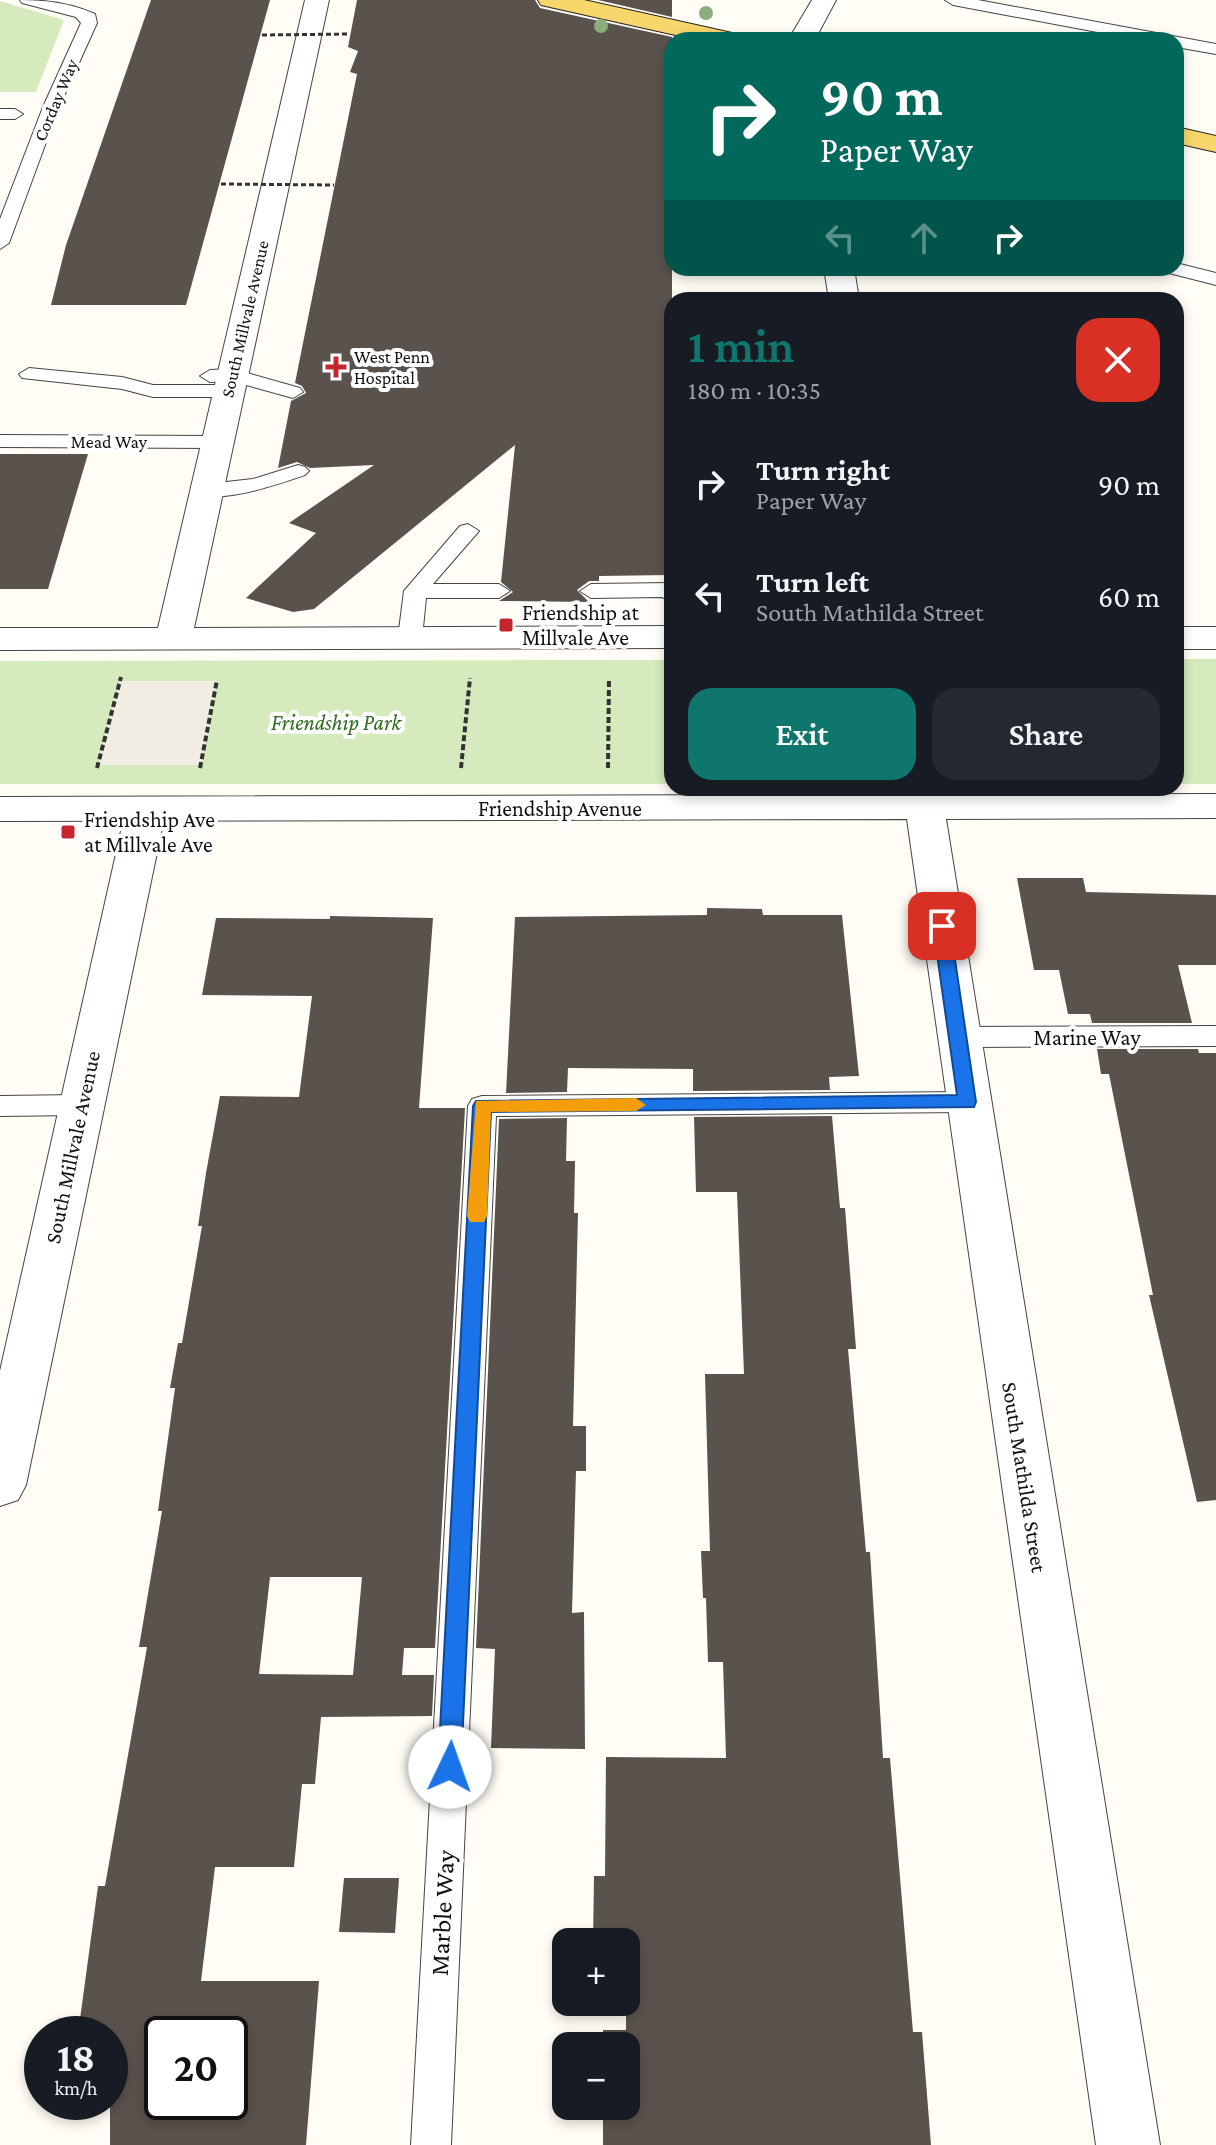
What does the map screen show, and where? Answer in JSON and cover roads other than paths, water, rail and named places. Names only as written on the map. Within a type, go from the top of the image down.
[{"type":"main road","points":[[550,0],[696,32]]},
{"type":"main road","points":[[1184,137],[1216,144]]},
{"type":"street","name":"South Millvale Avenue","points":[[174,638],[317,0]]},
{"type":"street","points":[[806,32],[824,0]]},
{"type":"street","points":[[0,639],[664,637]]},
{"type":"street","points":[[1184,638],[1216,638]]},
{"type":"street","name":"Friendship Avenue","points":[[0,809],[1216,806]]},
{"type":"street","name":"South Mathilda Street","points":[[925,808],[967,1102],[1128,2145]]},
{"type":"street","name":"South Millvale Avenue","points":[[0,1485],[146,809]]},
{"type":"lane","name":"Corday Way","points":[[0,243],[51,107],[89,23],[89,17],[82,14],[28,0]]},
{"type":"lane","points":[[953,0],[1123,32]]},
{"type":"lane","points":[[1184,43],[1216,49]]},
{"type":"lane","points":[[1184,271],[1216,279]]},
{"type":"lane","points":[[29,374],[122,383],[153,391],[231,383],[293,392]]},
{"type":"lane","name":"Mead Way","points":[[0,441],[217,442]]},
{"type":"lane","points":[[207,490],[256,485],[298,471]]},
{"type":"lane","points":[[410,638],[415,591],[468,531]]},
{"type":"lane","points":[[591,591],[664,590]]},
{"type":"lane","points":[[415,591],[499,591]]},
{"type":"lane","name":"Marine Way","points":[[958,1037],[1216,1036]]},
{"type":"lane","name":"Marble Way","points":[[431,2145],[482,1106],[967,1102]]},
{"type":"lane","points":[[0,1106],[80,1105]]},
{"type":"place","name":"West Penn Hospital","points":[[336,367]]},
{"type":"place","name":"Friendship at Millvale Ave","points":[[506,625]]},
{"type":"place","name":"Friendship Ave at Millvale Ave","points":[[68,832]]},
{"type":"park label","name":"Friendship Park","points":[[336,722]]}]
